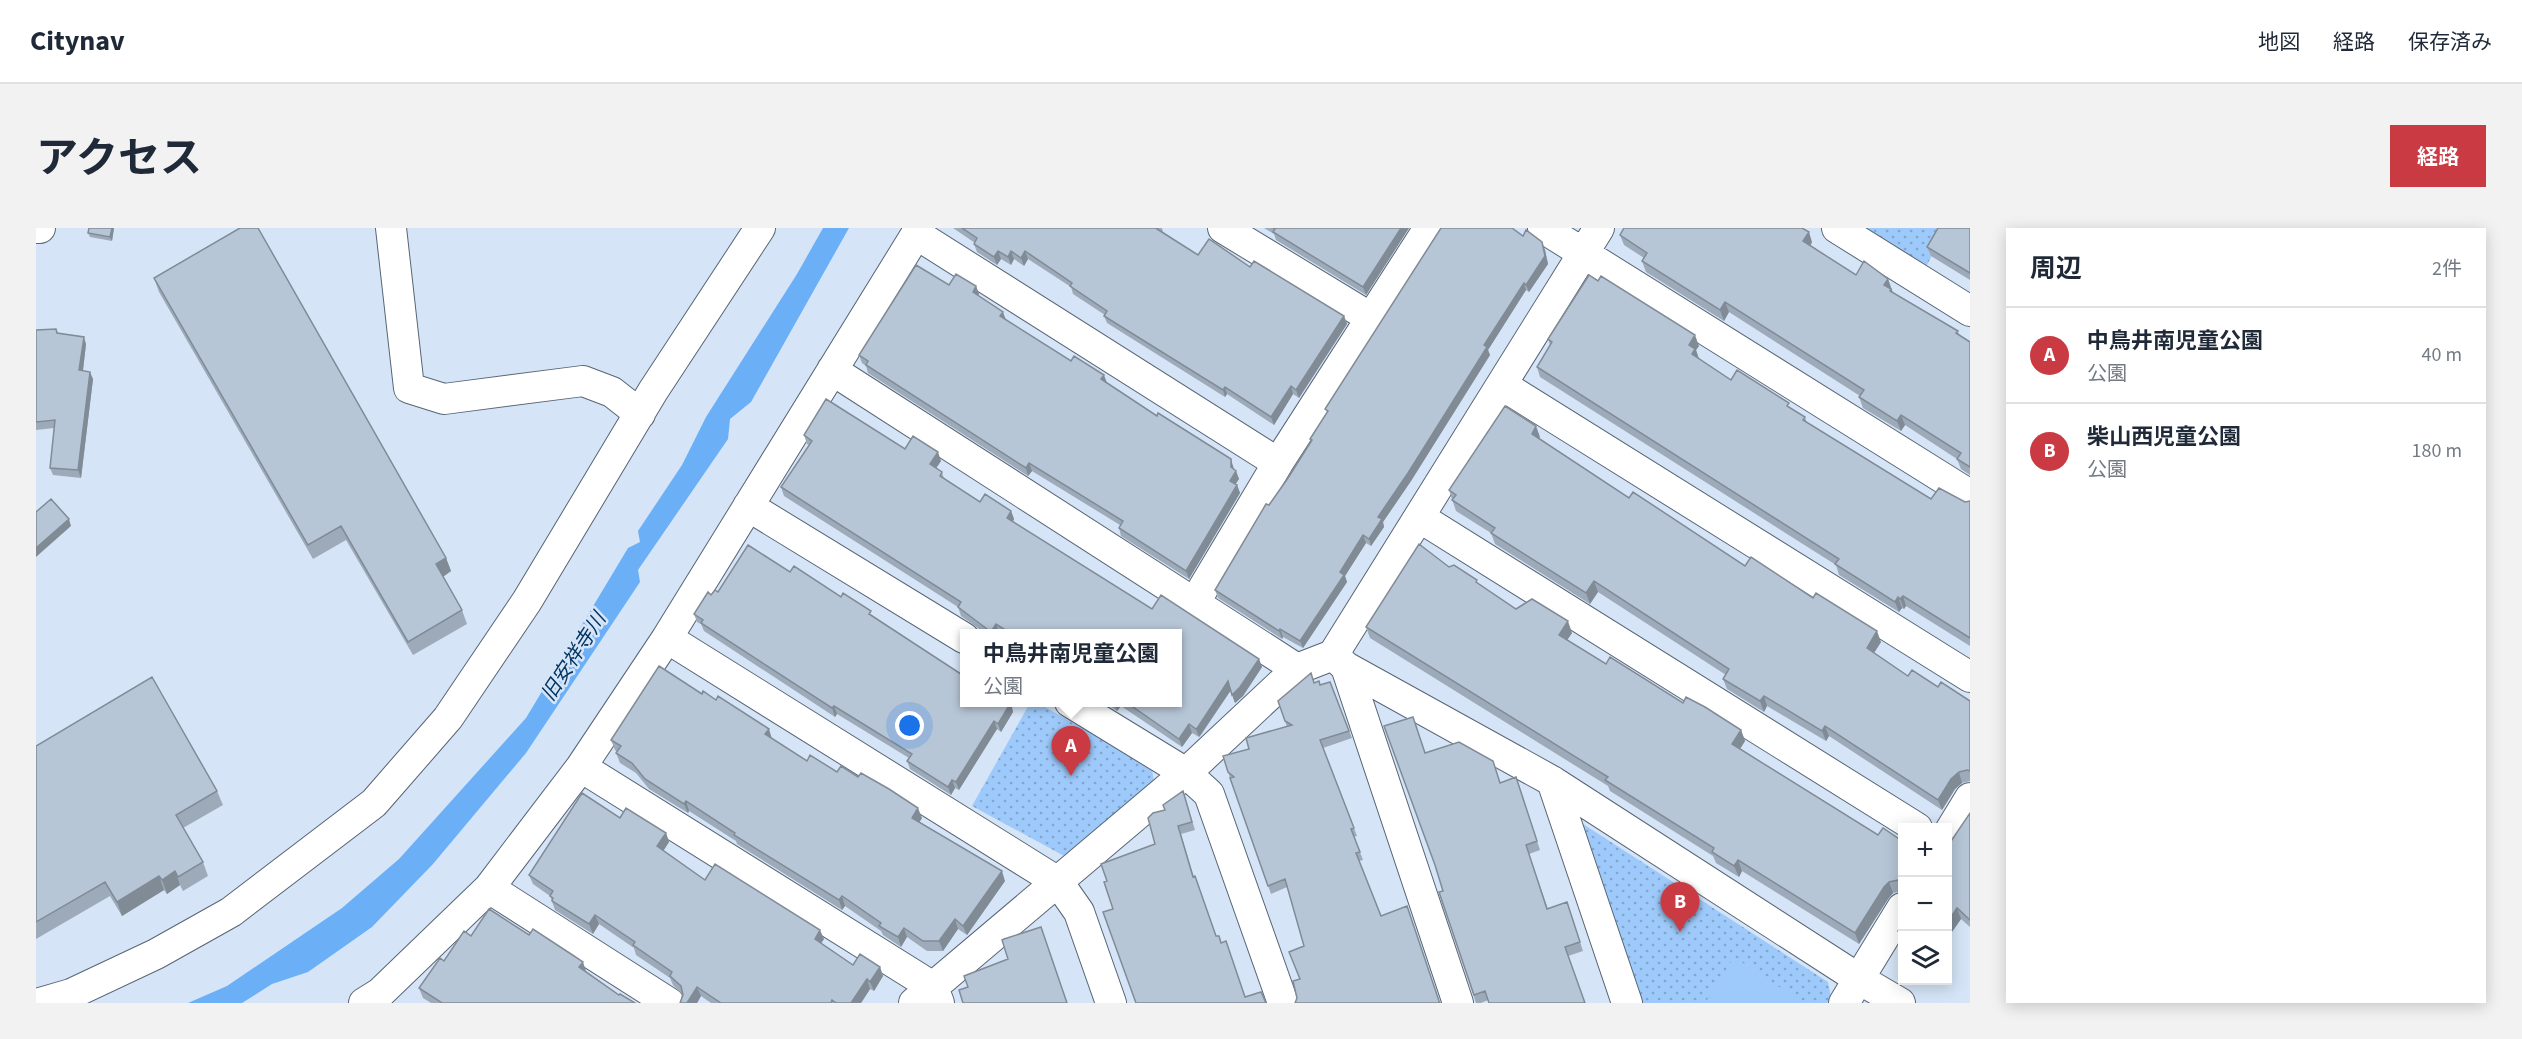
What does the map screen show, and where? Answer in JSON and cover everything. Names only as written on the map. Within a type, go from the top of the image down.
[{"type":"street","points":[[392,228],[409,388],[444,399],[583,381],[612,392],[640,414]]},
{"type":"street","points":[[40,1003],[71,994],[156,954],[231,912],[374,803],[448,718],[527,601],[640,414],[759,228]]},
{"type":"street","points":[[1223,228],[1371,318]]},
{"type":"street","points":[[1195,602],[1278,464],[1429,228]]},
{"type":"street","points":[[1543,228],[1970,495]]},
{"type":"street","points":[[1458,1003],[1339,661],[1419,517],[1599,228]]},
{"type":"street","points":[[1838,228],[1970,311]]},
{"type":"street","points":[[376,1000],[489,888],[581,767],[667,638],[918,231],[1278,464]]},
{"type":"street","points":[[832,370],[1297,669]]},
{"type":"street","points":[[1502,385],[1970,677]]},
{"type":"street","points":[[748,506],[960,636]]},
{"type":"street","points":[[1419,517],[1909,823]]},
{"type":"street","points":[[667,638],[1058,882],[1079,912],[1111,1003]]},
{"type":"street","points":[[581,767],[929,998],[1058,882],[1186,773],[1297,669],[1339,661],[1552,782],[1851,991],[1900,1003]]},
{"type":"street","points":[[1078,707],[1186,773],[1209,794],[1283,1003]]},
{"type":"street","points":[[1552,782],[1627,1003]]},
{"type":"street","points":[[1952,826],[1970,798]]},
{"type":"street","points":[[489,888],[669,1003]]},
{"type":"street","points":[[1851,991],[1898,915]]},
{"type":"shaded area","points":[[1863,228],[1946,228],[1926,267]]},
{"type":"shaded area","points":[[1028,707],[1045,707],[1152,768],[1154,783],[1066,857],[972,806]]},
{"type":"shaded area","points":[[1580,822],[1828,982],[1831,997],[1827,1003],[1635,1003]]},
{"type":"shaded area","points":[[1734,957],[1797,999],[1794,1003],[1705,1003]]},
{"type":"water","name":"旧安祥寺川","points":[[823,228],[849,228],[751,402],[730,419],[728,439],[638,570],[640,582],[526,753],[433,864],[372,927],[308,972],[272,984],[242,1003],[188,1003],[227,986],[342,908],[399,859],[526,718],[628,548],[640,542],[638,531],[682,465],[706,417],[797,274]]},
{"type":"building","points":[[89,228],[112,228],[110,237],[88,233]]},
{"type":"building","points":[[240,228],[258,228],[446,558],[436,564],[462,610],[408,642],[341,526],[308,545],[154,278]]},
{"type":"building","points":[[962,228],[1158,228],[1198,255],[1209,239],[1250,267],[1254,261],[1344,316],[1296,390],[1291,386],[1271,417],[1225,387],[1223,390],[1104,316],[1107,311],[1070,286],[1072,283],[1025,251],[1021,258],[1011,251],[1008,257],[998,251],[994,257],[974,244],[977,238]]},
{"type":"building","points":[[1273,228],[1401,228],[1363,287],[1273,232],[1275,229]]},
{"type":"building","points":[[1441,228],[1512,228],[1523,236],[1526,230],[1542,242],[1545,256],[1526,285],[1524,283],[1484,345],[1487,347],[1378,517],[1382,519],[1369,539],[1363,535],[1340,572],[1344,575],[1300,641],[1280,629],[1279,631],[1215,590],[1266,504],[1269,505],[1312,440],[1310,439],[1328,411],[1325,409]]},
{"type":"building","points":[[1624,228],[1802,228],[1809,232],[1803,241],[1856,275],[1864,261],[1888,279],[1884,285],[1891,289],[1890,291],[1958,331],[1956,333],[1970,342],[1970,467],[1957,459],[1961,453],[1901,415],[1897,421],[1859,397],[1864,390],[1725,302],[1720,310],[1642,261],[1647,253],[1620,235]]},
{"type":"building","points":[[1938,228],[1970,228],[1970,273],[1927,247]]},
{"type":"building","points":[[916,265],[949,285],[956,274],[976,286],[973,292],[1003,312],[1000,316],[1071,361],[1074,356],[1104,375],[1101,379],[1157,416],[1158,413],[1231,459],[1231,467],[1236,471],[1230,481],[1237,485],[1186,571],[1119,528],[1123,521],[1029,463],[1026,468],[866,365],[868,361],[859,355]]},
{"type":"building","points":[[1589,275],[1598,281],[1601,276],[1695,335],[1689,345],[1695,349],[1692,354],[1731,380],[1737,370],[1789,403],[1787,406],[1805,417],[1803,420],[1931,499],[1939,488],[1965,502],[1970,501],[1970,638],[1903,596],[1900,599],[1898,597],[1895,602],[1835,564],[1839,559],[1537,367],[1552,342],[1548,339]]},
{"type":"building","points":[[56,329],[57,333],[84,337],[79,370],[90,372],[78,470],[50,468],[55,420],[36,422],[36,330]]},
{"type":"building","points":[[826,399],[905,449],[913,436],[938,452],[930,464],[942,472],[940,476],[980,502],[985,494],[1011,511],[1007,518],[1152,609],[1161,595],[1259,659],[1232,695],[1228,681],[1198,727],[1196,729],[1189,724],[1179,739],[1133,707],[1182,707],[1182,629],[1004,629],[996,624],[993,629],[987,629],[958,607],[961,602],[781,487],[812,441],[804,435]]},
{"type":"building","points":[[1505,406],[1536,426],[1532,434],[1629,498],[1633,492],[1745,566],[1751,557],[1813,598],[1816,593],[1877,631],[1867,648],[1908,676],[1912,670],[1938,687],[1941,682],[1970,701],[1970,771],[1959,772],[1951,779],[1938,800],[1825,726],[1822,731],[1764,696],[1760,701],[1723,679],[1729,669],[1594,581],[1586,593],[1491,533],[1495,528],[1452,500],[1456,495],[1449,490]]},
{"type":"building","points":[[51,499],[69,519],[36,548],[36,512]]},
{"type":"building","points":[[1419,544],[1449,567],[1454,565],[1516,609],[1532,599],[1568,621],[1559,635],[1606,664],[1610,657],[1683,703],[1686,697],[1705,707],[1741,730],[1732,744],[1878,835],[1883,828],[1898,838],[1898,880],[1889,882],[1884,887],[1855,933],[1738,860],[1734,866],[1712,852],[1714,848],[1605,780],[1608,777],[1366,627]]},
{"type":"building","points":[[748,545],[790,572],[794,566],[841,597],[843,593],[871,611],[869,614],[960,673],[960,707],[1008,707],[998,724],[994,721],[956,782],[952,780],[948,787],[907,761],[912,754],[834,706],[832,708],[701,623],[703,620],[694,614],[708,592],[711,595],[715,590],[718,592]]},
{"type":"building","points":[[659,666],[702,694],[703,691],[716,700],[718,696],[769,729],[765,734],[807,761],[810,755],[837,772],[841,766],[858,777],[861,773],[889,789],[918,808],[912,818],[1002,871],[963,926],[955,919],[939,941],[923,941],[904,928],[898,937],[879,926],[881,923],[842,896],[839,900],[734,835],[735,833],[686,801],[684,804],[645,779],[632,763],[616,753],[621,746],[611,740]]},
{"type":"building","points":[[1311,673],[1314,683],[1319,681],[1320,685],[1330,682],[1349,731],[1320,740],[1354,828],[1351,829],[1360,852],[1356,853],[1381,916],[1407,906],[1440,1003],[1295,1003],[1297,998],[1293,981],[1300,979],[1289,952],[1304,946],[1285,879],[1268,886],[1230,778],[1234,777],[1228,772],[1223,756],[1249,749],[1246,738],[1292,725],[1285,721],[1278,701]]},
{"type":"building","points":[[152,677],[217,791],[176,815],[203,862],[178,877],[175,871],[162,880],[159,876],[117,902],[105,882],[36,922],[36,746]]},
{"type":"building","points":[[1413,717],[1425,753],[1459,742],[1493,761],[1500,783],[1516,777],[1537,841],[1526,845],[1547,909],[1567,902],[1580,942],[1565,947],[1585,1003],[1489,1003],[1485,991],[1474,995],[1439,892],[1443,891],[1435,865],[1384,726]]},
{"type":"building","points":[[1183,791],[1192,822],[1178,826],[1193,877],[1195,876],[1216,936],[1219,936],[1221,943],[1226,941],[1245,997],[1261,992],[1266,1003],[1136,1003],[1103,912],[1113,909],[1101,864],[1155,844],[1148,818],[1153,813],[1165,810],[1163,805]]},
{"type":"building","points":[[582,793],[620,818],[626,808],[666,833],[657,846],[705,880],[715,864],[820,930],[815,939],[853,965],[860,954],[880,967],[870,982],[867,979],[851,1003],[836,1003],[832,1000],[831,1003],[721,1003],[697,987],[687,1003],[680,1003],[683,995],[681,986],[670,976],[672,972],[633,945],[635,942],[595,915],[589,924],[552,901],[553,898],[550,896],[553,891],[529,875]]},
{"type":"building","points":[[1970,813],[1970,920],[1957,908],[1952,916],[1952,840]]},
{"type":"building","points":[[489,909],[529,935],[533,929],[583,962],[579,967],[619,995],[635,1003],[442,1003],[419,988],[440,958],[444,961],[464,931],[471,936]]},
{"type":"building","points":[[1041,927],[1067,1003],[963,1003],[959,990],[968,987],[964,976],[1008,959],[1002,940]]},
{"type":"place","name":"中鳥井南児童公園","points":[[1071,776]]},
{"type":"place","name":"柴山西児童公園","points":[[1680,932]]}]
